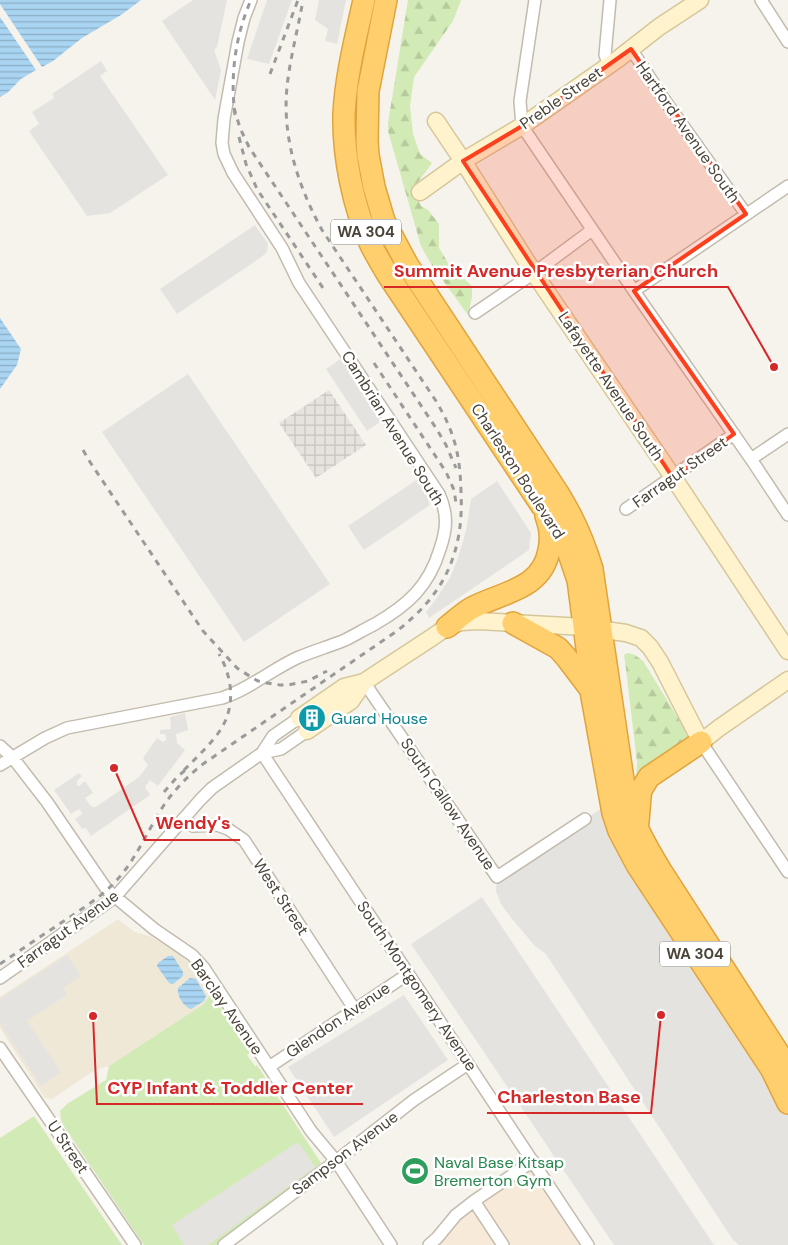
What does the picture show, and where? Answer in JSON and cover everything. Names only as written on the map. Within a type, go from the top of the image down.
[{"type":"highway","name":"Charleston Boulevard","points":[[364,0],[350,64],[344,114],[350,176],[357,209],[371,246],[388,275],[542,506],[559,528],[593,628],[625,793],[638,830],[668,883],[788,1068]]},
{"type":"highway","name":"Charleston Boulevard","points":[[386,0],[368,91],[367,141],[374,187],[384,221],[406,264],[568,510],[585,547],[592,569],[593,628],[588,656],[591,691],[613,813],[619,831],[627,848],[653,890],[772,1070],[788,1103]]},
{"type":"highway","points":[[447,627],[472,609],[524,586],[541,571],[548,558],[551,537],[549,523],[542,506]]},
{"type":"highway","points":[[513,623],[558,648],[591,691]]},
{"type":"highway","points":[[638,830],[642,787],[649,776],[701,742]]},
{"type":"street","name":"Cambrian Avenue South","points":[[0,765],[45,738],[72,726],[231,695],[245,689],[297,658],[347,639],[391,615],[417,593],[434,568],[443,541],[446,515],[439,494],[299,283],[282,248],[233,173],[224,154],[222,143],[224,119],[238,42],[251,0]]},
{"type":"street","points":[[535,0],[520,101],[522,126],[788,515]]},
{"type":"street","name":"Hartford Avenue South","points":[[609,65],[605,55],[610,0]]},
{"type":"street","name":"Preble Street","points":[[420,192],[463,161],[522,126],[609,65],[659,27],[700,0]]},
{"type":"street","points":[[761,0],[788,42]]},
{"type":"street","name":"Hartford Avenue South","points":[[631,49],[666,102],[746,214]]},
{"type":"street","name":"Lafayette Avenue South","points":[[436,121],[534,273],[788,651]]},
{"type":"street","points":[[634,291],[788,186]]},
{"type":"street","points":[[476,313],[592,230]]},
{"type":"street","name":"Farragut Street","points":[[626,510],[734,434]]},
{"type":"street","name":"Farragut Street","points":[[751,459],[788,434]]},
{"type":"street","name":"Farragut Avenue","points":[[0,978],[115,897],[212,788],[262,753],[273,736],[303,724],[344,687],[364,682],[447,627],[461,622],[479,621],[593,628]]},
{"type":"street","points":[[593,628],[626,633],[641,638],[650,647],[660,662],[701,742],[788,872]]},
{"type":"street","points":[[701,742],[788,680]]},
{"type":"street","name":"South Callow Avenue","points":[[364,682],[497,877],[585,819]]},
{"type":"street","name":"Barclay Avenue","points":[[0,746],[13,758],[47,802],[104,885],[115,897],[154,929],[192,955],[204,968],[311,1130],[336,1161],[391,1245]]},
{"type":"street","name":"South Montgomery Avenue","points":[[262,753],[588,1245]]},
{"type":"street","name":"West Street","points":[[184,819],[193,826],[217,825],[228,829],[244,840],[355,1010]]},
{"type":"street","name":"Glendon Avenue","points":[[269,1067],[408,974]]},
{"type":"street","name":"U Street","points":[[0,1048],[135,1245]]},
{"type":"street","name":"Sampson Avenue","points":[[224,1245],[414,1100],[468,1064]]},
{"type":"street","points":[[429,1245],[438,1238],[456,1215],[533,1161]]},
{"type":"street","points":[[474,1201],[503,1245]]},
{"type":"highlighted area","points":[[631,49],[746,214],[634,291],[734,434],[673,478],[463,161],[522,126]]},
{"type":"shaded area","points":[[193,0],[227,0],[217,47],[214,50],[221,70],[215,100],[162,21]]},
{"type":"shaded area","points":[[267,0],[292,0],[269,64],[247,59]]},
{"type":"shaded area","points":[[319,0],[346,0],[337,44],[325,41],[328,29],[315,20]]},
{"type":"shaded area","points":[[101,61],[107,71],[100,76],[168,175],[110,213],[87,216],[29,131],[39,124],[32,112],[54,98],[52,94]]},
{"type":"shaded area","points":[[255,225],[268,244],[267,252],[177,314],[160,289]]},
{"type":"shaded area","points":[[342,358],[383,420],[367,431],[326,369]]},
{"type":"shaded area","points":[[188,374],[330,584],[244,642],[102,432]]},
{"type":"shaded area","points":[[329,390],[366,445],[316,478],[279,423]]},
{"type":"shaded area","points":[[421,477],[430,505],[364,550],[348,526]]},
{"type":"shaded area","points":[[497,481],[531,533],[529,550],[429,618],[426,612],[450,578],[458,558],[466,531],[471,499]]},
{"type":"shaded area","points":[[185,713],[188,730],[176,734],[177,743],[185,750],[158,786],[150,780],[145,787],[150,795],[91,836],[86,828],[82,829],[75,819],[82,814],[81,811],[79,809],[71,814],[54,790],[79,773],[82,776],[77,781],[77,786],[85,781],[93,793],[85,798],[90,805],[96,807],[139,777],[148,765],[143,758],[157,738],[163,742],[166,740],[164,734],[160,734],[160,730],[171,729],[170,717]]},
{"type":"shaded area","points":[[611,802],[788,1103],[788,1245],[739,1245],[733,1240],[546,954],[535,946],[501,904],[496,891],[497,877]]},
{"type":"shaded area","points":[[482,897],[714,1245],[614,1245],[411,944]]},
{"type":"shaded area","points":[[117,920],[135,932],[152,937],[178,953],[191,965],[211,993],[204,1004],[109,1066],[95,1070],[52,1099],[45,1098],[0,1028],[0,997]]},
{"type":"shaded area","points":[[67,955],[81,976],[63,988],[67,995],[27,1021],[61,1072],[41,1086],[0,1024],[0,999]]},
{"type":"shaded area","points":[[404,995],[448,1060],[334,1137],[288,1067]]},
{"type":"shaded area","points":[[298,1142],[315,1167],[208,1245],[184,1245],[172,1225]]},
{"type":"shaded area","points":[[533,1161],[588,1245],[426,1245]]},
{"type":"green space","points":[[408,0],[461,0],[453,21],[414,77],[410,106],[413,134],[420,154],[432,163],[418,182],[415,193],[421,206],[428,210],[439,224],[439,248],[450,266],[472,286],[472,297],[468,315],[431,264],[421,246],[388,131]]},
{"type":"green space","points":[[628,653],[635,655],[643,661],[691,739],[636,781],[637,762],[624,655]]},
{"type":"green space","points":[[211,993],[250,1053],[247,1055],[255,1066],[257,1065],[321,1163],[216,1245],[144,1245],[63,1125],[60,1111],[67,1104],[106,1080],[109,1066],[204,1004]]},
{"type":"green space","points":[[34,1116],[122,1245],[0,1245],[0,1138]]},
{"type":"water","points":[[0,0],[174,0],[0,120]]},
{"type":"water","points":[[0,299],[33,354],[0,408]]},
{"type":"water","points":[[168,956],[173,956],[183,972],[183,976],[173,984],[169,983],[157,966],[158,963]]},
{"type":"water","points":[[190,978],[196,979],[206,996],[204,1001],[191,1009],[183,1003],[178,991],[178,988]]},
{"type":"pier","points":[[141,0],[177,0],[0,122],[0,97],[7,93],[21,79],[36,70],[0,17],[0,4],[42,67],[53,61],[82,38],[121,15]]},
{"type":"pier","points":[[0,296],[35,354],[29,390],[0,411],[0,389],[17,365],[21,349],[0,318]]},
{"type":"railway","points":[[235,115],[233,86],[235,57],[241,28],[251,0]]},
{"type":"railway","points":[[270,74],[298,0]]},
{"type":"railway","points":[[0,964],[86,906],[110,887],[129,864],[168,799],[197,769],[394,633],[411,619],[438,588],[454,554],[459,535],[461,514],[460,479],[458,455],[448,424],[436,401],[322,230],[299,179],[294,161],[287,124],[287,87],[303,0]]},
{"type":"railway","points":[[234,108],[240,128],[249,147],[436,428],[456,468]]},
{"type":"railway","points":[[239,137],[246,164],[257,189],[325,291]]},
{"type":"railway","points":[[374,363],[446,472],[454,490],[456,503]]},
{"type":"railway","points":[[83,450],[203,631],[237,668],[258,681],[280,685],[308,681],[327,671]]},
{"type":"railway","points":[[184,770],[219,732],[228,713],[231,693],[230,683],[219,654]]},
{"type":"railway","points":[[164,792],[189,767]]},
{"type":"place","name":"Summit Avenue Presbyterian Church","points":[[774,367]]},
{"type":"place","name":"Guard House","points":[[312,718]]},
{"type":"place","name":"Wendy's","points":[[114,768]]},
{"type":"place","name":"Charleston Base","points":[[661,1015]]},
{"type":"place","name":"CYP Infant & Toddler Center","points":[[93,1016]]},
{"type":"place","name":"Naval Base Kitsap Bremerton Gym","points":[[415,1171]]}]
